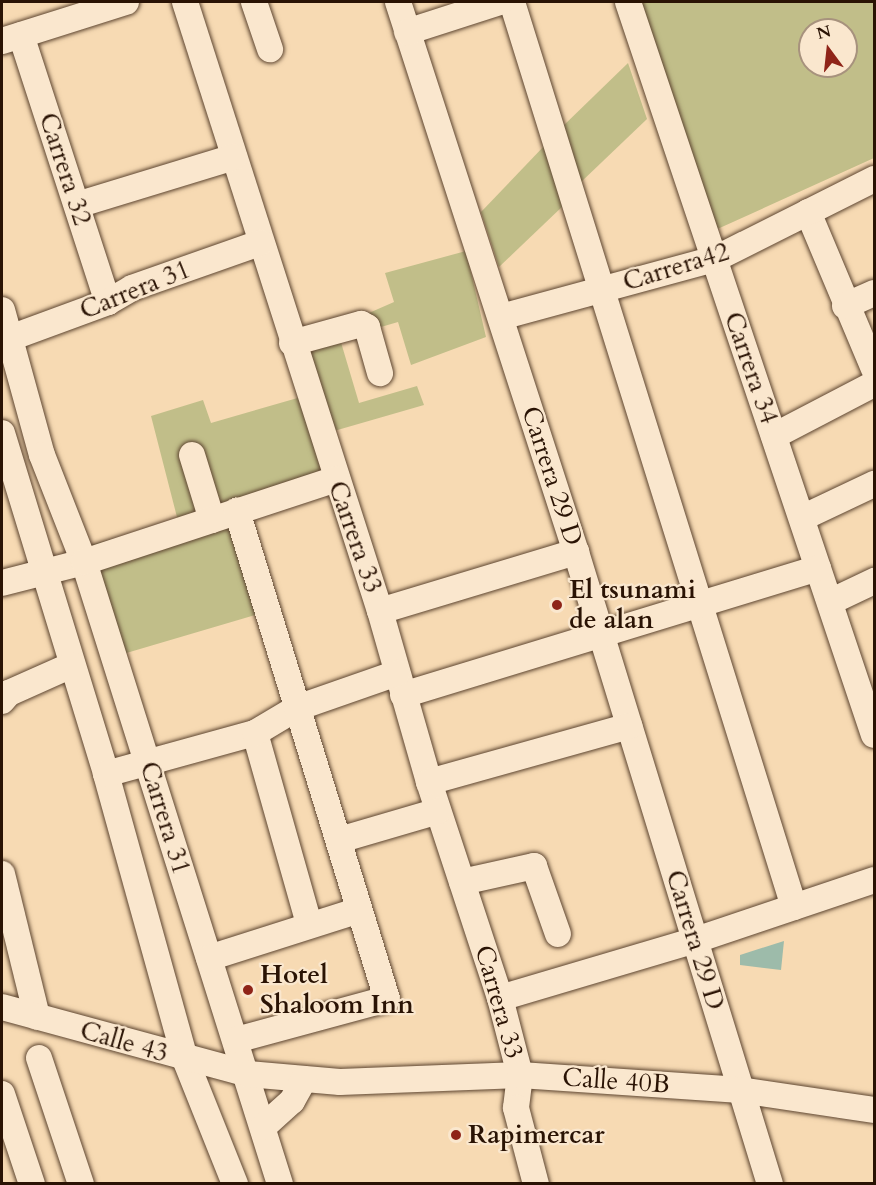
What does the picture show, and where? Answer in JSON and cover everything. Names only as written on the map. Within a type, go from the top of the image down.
[{"type":"street","points":[[11,38],[126,2]]},
{"type":"street","name":"Carrera 33","points":[[186,2],[292,343],[380,611],[438,811],[501,998],[520,1075]]},
{"type":"street","points":[[254,2],[270,49]]},
{"type":"street","name":"Carrera 29 D","points":[[398,2],[602,633],[770,1184]]},
{"type":"street","points":[[407,32],[500,2]]},
{"type":"street","points":[[512,2],[794,907]]},
{"type":"street","name":"Carrera 34","points":[[628,2],[818,568],[830,602],[866,680],[874,735]]},
{"type":"street","name":"Carrera 32","points":[[11,38],[77,205],[108,303]]},
{"type":"street","points":[[77,205],[234,157]]},
{"type":"street","name":"Carrera42","points":[[501,316],[715,259],[874,179]]},
{"type":"street","points":[[808,212],[845,306],[874,369]]},
{"type":"street","name":"Carrera 31","points":[[6,339],[108,303],[132,288],[261,243]]},
{"type":"street","points":[[845,306],[874,292]]},
{"type":"street","name":"Carrera 31","points":[[2,310],[6,339],[42,455],[84,562],[248,1074],[280,1184]]},
{"type":"street","points":[[292,343],[361,324],[367,327],[380,373]]},
{"type":"street","points":[[774,436],[874,384]]},
{"type":"street","name":"Carrera 31","points":[[2,433],[7,468],[46,570],[72,665],[106,774],[184,1059],[235,1184]]},
{"type":"street","points":[[192,455],[212,520]]},
{"type":"street","points":[[2,583],[84,562],[336,479]]},
{"type":"street","points":[[802,518],[874,484]]},
{"type":"street","points":[[236,1040],[387,999],[237,511]]},
{"type":"street","points":[[380,611],[576,552]]},
{"type":"street","points":[[106,774],[255,733],[297,708],[602,633],[818,568]]},
{"type":"street","points":[[830,602],[874,581]]},
{"type":"street","points":[[2,700],[9,693],[72,665]]},
{"type":"street","points":[[429,782],[629,726]]},
{"type":"street","points":[[255,733],[309,924]]},
{"type":"street","points":[[339,840],[438,811]]},
{"type":"street","points":[[462,882],[534,866],[558,934]]},
{"type":"street","points":[[2,874],[37,1017]]},
{"type":"street","points":[[501,998],[696,940],[874,880]]},
{"type":"street","points":[[209,958],[309,924],[359,910]]},
{"type":"street","name":"Calle 43","points":[[2,1006],[184,1059],[248,1074]]},
{"type":"street","points":[[39,1058],[81,1184]]},
{"type":"street","name":"Calle 40B","points":[[248,1074],[340,1082],[520,1075],[741,1090],[874,1110]]},
{"type":"street","points":[[520,1075],[516,1108],[536,1184]]},
{"type":"street","points":[[263,1127],[292,1101],[304,1079]]},
{"type":"street","points":[[2,1094],[32,1184]]},
{"type":"shaded area","points":[[641,2],[874,2],[874,158],[713,231]]},
{"type":"shaded area","points":[[628,63],[647,119],[580,183],[562,127]]},
{"type":"shaded area","points":[[546,144],[564,205],[499,267],[481,212]]},
{"type":"shaded area","points":[[466,251],[486,337],[411,365],[398,322],[340,339],[359,403],[417,386],[424,405],[334,431],[308,346],[346,323],[394,302],[385,273]]},
{"type":"shaded area","points":[[301,397],[328,490],[241,517],[269,611],[123,654],[90,545],[178,521],[151,416],[203,400],[211,423]]},
{"type":"shaded area","points":[[784,941],[781,970],[740,965],[740,955]]},
{"type":"place","name":"El tsunami de alan","points":[[557,605]]},
{"type":"place","name":"Hotel Shaloom Inn","points":[[248,990]]},
{"type":"place","name":"Rapimercar","points":[[456,1135]]}]
